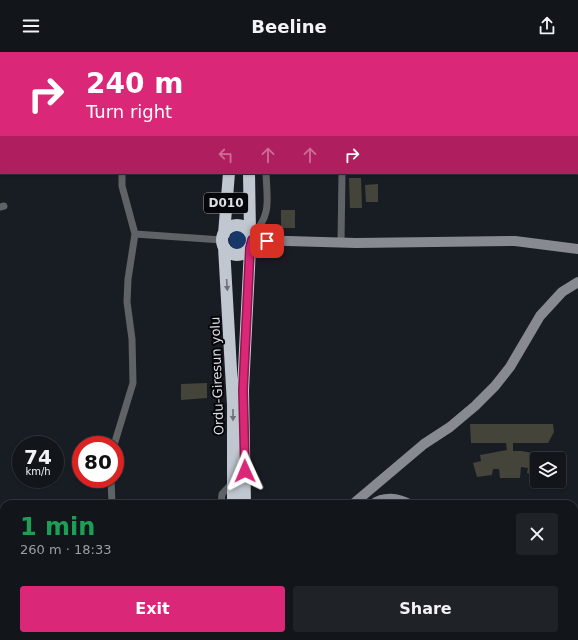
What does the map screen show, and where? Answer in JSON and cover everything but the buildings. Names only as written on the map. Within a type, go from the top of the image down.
[{"type":"highway","name":"Ordu-Giresun yolu","points":[[229,174],[223,240],[233,405],[233,500]]},
{"type":"highway","name":"Ordu-Giresun yolu","points":[[245,500],[243,390],[251,239],[249,174]]},
{"type":"highway","points":[[237,225],[247,229],[251,239],[243,254],[239,255],[230,253],[223,240],[232,226],[237,225]]},
{"type":"street","points":[[117,436],[133,383],[132,339],[127,302],[128,279],[135,234],[122,186],[122,174]]},
{"type":"street","points":[[251,239],[262,225],[267,211],[266,174]]},
{"type":"street","points":[[341,242],[342,174]]},
{"type":"street","points":[[135,234],[223,240]]},
{"type":"street","points":[[251,239],[341,242],[515,241],[578,249]]},
{"type":"street","points":[[358,500],[424,444],[450,427],[475,406],[495,386],[510,367],[540,316],[562,292],[578,282]]},
{"type":"street","points":[[221,500],[222,494],[233,482]]},
{"type":"street","points":[[111,488],[112,500]]},
{"type":"street","points":[[382,500],[400,500]]},
{"type":"shaded area","points":[[238,231],[244,234],[247,240],[244,246],[238,249],[232,246],[229,240],[232,234]]},
{"type":"route","points":[[245,471],[243,390],[250,248],[252,240],[267,241]]}]
